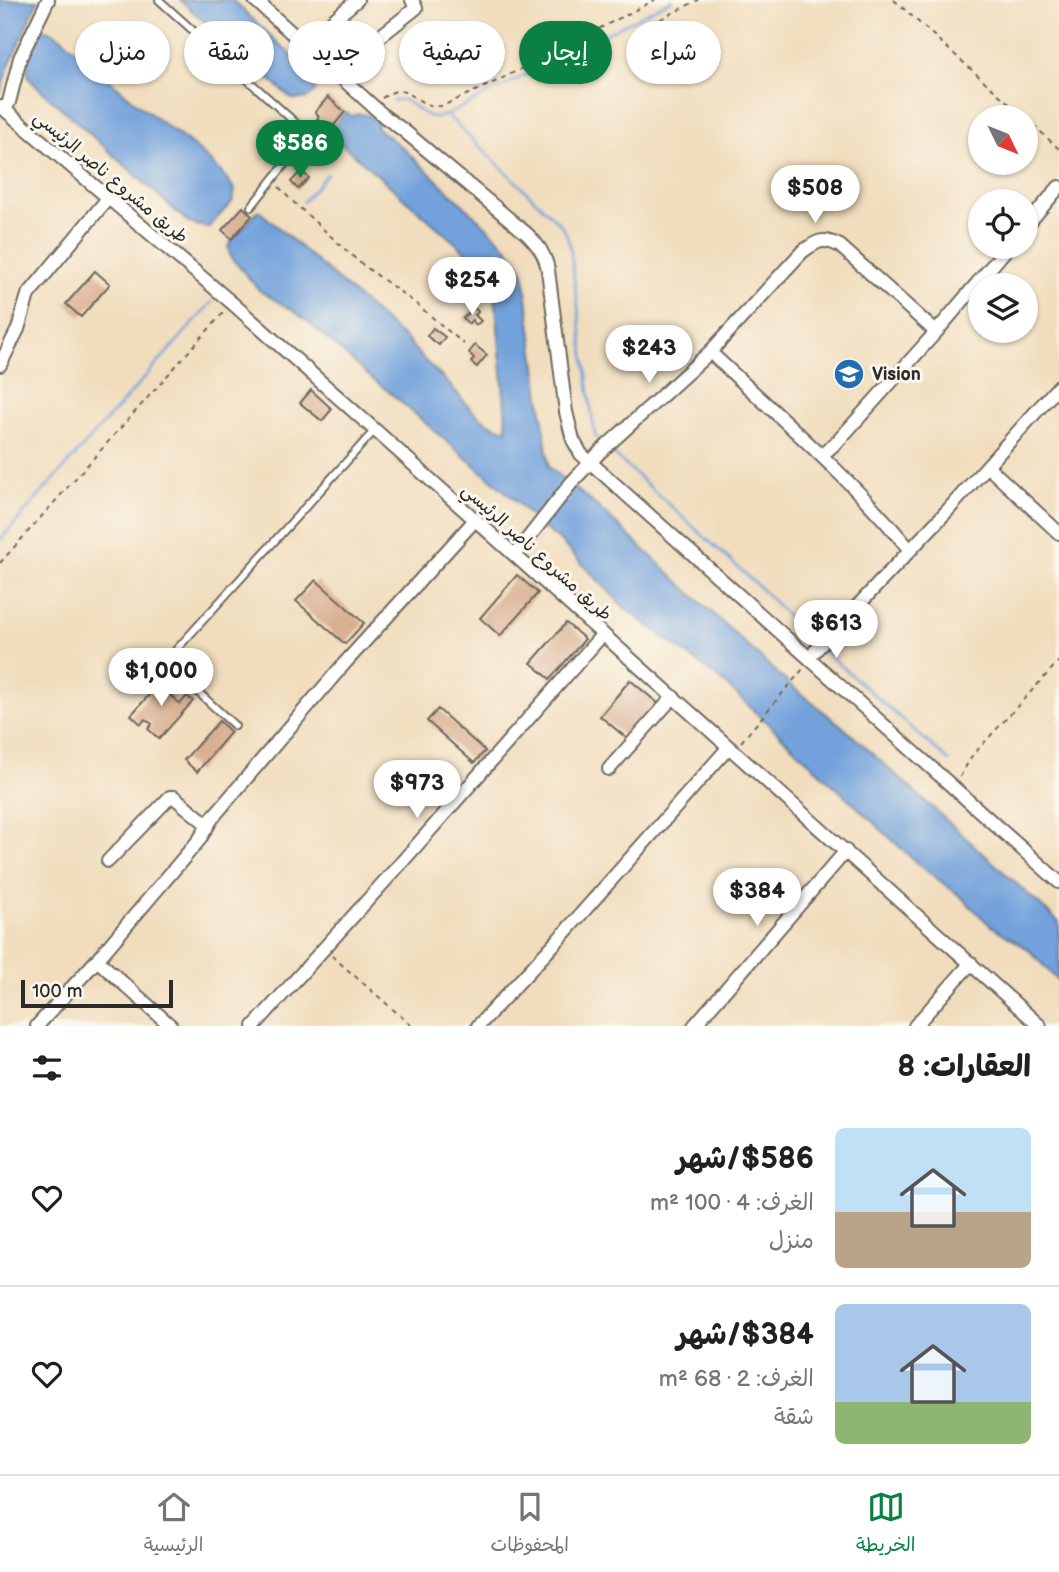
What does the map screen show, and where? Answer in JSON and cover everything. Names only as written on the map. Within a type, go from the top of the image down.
[{"type":"street","points":[[3,108],[9,102],[20,58],[48,0]]},
{"type":"street","points":[[255,0],[288,30]]},
{"type":"street","points":[[332,21],[357,0]]},
{"type":"street","points":[[385,33],[416,8],[412,0]]},
{"type":"street","points":[[348,84],[527,234],[542,250],[548,270],[570,426],[577,448],[590,463],[1059,882]]},
{"type":"street","name":"طريق مشروع ناصر الرئيسي","points":[[3,108],[232,303],[1040,1026]]},
{"type":"street","points":[[1038,212],[1059,187]]},
{"type":"street","points":[[0,365],[18,329],[28,295],[108,197]]},
{"type":"street","points":[[515,555],[590,463],[710,352],[802,252],[819,241],[830,241],[840,246],[936,332]]},
{"type":"street","points":[[822,455],[838,441],[936,332],[998,259]]},
{"type":"street","points":[[710,352],[822,455],[909,550]]},
{"type":"street","points":[[820,647],[1059,386]]},
{"type":"street","points":[[987,466],[1059,533]]},
{"type":"street","points":[[37,1026],[199,840],[213,817],[343,665],[475,520]]},
{"type":"street","points":[[254,1026],[603,634]]},
{"type":"street","points":[[609,769],[673,697]]},
{"type":"street","points":[[478,1026],[731,749]]},
{"type":"street","points":[[107,861],[170,797],[174,797],[208,825]]},
{"type":"street","points":[[694,1026],[846,851]]},
{"type":"street","points":[[97,960],[171,1026]]},
{"type":"street","points":[[915,1026],[971,963]]},
{"type":"lane","points":[[159,0],[309,135]]},
{"type":"lane","points":[[251,207],[316,125]]},
{"type":"lane","points":[[235,726],[173,669],[171,663],[176,650],[375,430]]},
{"type":"path","points":[[371,104],[398,91],[426,104],[442,106],[493,83],[654,0]]},
{"type":"path","points":[[657,21],[698,0]]},
{"type":"path","points":[[894,0],[1011,105]]},
{"type":"path","points":[[1038,130],[1059,149]]},
{"type":"path","points":[[274,179],[289,198],[359,262],[414,302],[464,344]]},
{"type":"path","points":[[0,563],[232,303]]},
{"type":"path","points":[[954,788],[971,757],[1059,661]]},
{"type":"path","points":[[731,749],[791,684]]},
{"type":"path","points":[[323,948],[412,1026]]},
{"type":"water","points":[[0,0],[38,0],[0,93]]},
{"type":"water","points":[[180,0],[232,0],[255,21],[204,21]]},
{"type":"water","points":[[45,30],[53,32],[75,49],[75,84],[115,84],[201,152],[225,176],[235,190],[232,202],[208,228],[189,223],[31,81],[27,62],[39,33]]},
{"type":"water","points":[[274,39],[288,52],[288,84],[315,84],[316,90],[311,96],[306,99],[292,99],[274,83]]},
{"type":"water","points":[[345,112],[352,116],[366,115],[379,121],[376,127],[404,149],[498,238],[518,263],[524,274],[549,467],[598,507],[790,685],[843,727],[1059,922],[1059,982],[1028,949],[991,926],[960,896],[918,864],[720,679],[626,609],[558,539],[539,525],[514,499],[313,326],[260,291],[234,261],[228,247],[258,210],[410,343],[480,418],[507,430],[494,282],[491,274],[334,137],[330,130]]},
{"type":"building","points":[[328,97],[345,112],[330,130],[317,119],[319,116],[315,112]]},
{"type":"building","points":[[301,171],[309,178],[298,189],[291,182]]},
{"type":"building","points":[[243,207],[252,216],[232,239],[222,230]]},
{"type":"building","points":[[95,271],[110,284],[81,317],[66,304]]},
{"type":"building","points":[[475,308],[478,312],[475,315],[481,321],[476,325],[472,320],[468,324],[463,318]]},
{"type":"building","points":[[433,328],[445,337],[439,345],[427,336]]},
{"type":"building","points":[[475,345],[487,355],[477,367],[471,362],[474,358],[469,353]]},
{"type":"building","points":[[311,390],[332,409],[322,421],[300,403]]},
{"type":"building","points":[[517,575],[538,593],[500,636],[480,618]]},
{"type":"building","points":[[316,580],[364,623],[345,644],[296,601]]},
{"type":"building","points":[[566,623],[585,639],[550,679],[531,663]]},
{"type":"building","points":[[168,674],[178,683],[168,693],[180,704],[187,696],[193,701],[159,739],[148,729],[152,724],[145,719],[141,724],[131,715]]},
{"type":"building","points":[[630,680],[660,705],[630,741],[600,716]]},
{"type":"building","points":[[438,709],[485,751],[474,763],[427,721]]},
{"type":"building","points":[[219,721],[231,732],[197,772],[184,760]]},
{"type":"waterway","points":[[393,101],[407,102],[429,116],[447,115],[672,0]]},
{"type":"waterway","points":[[447,115],[561,225],[566,233],[570,246],[594,430],[603,445]]},
{"type":"waterway","points":[[303,202],[327,174]]},
{"type":"waterway","points":[[0,540],[212,302]]},
{"type":"waterway","points":[[608,449],[754,582],[815,643]]},
{"type":"waterway","points":[[823,650],[949,761]]},
{"type":"place","name":"Vision","points":[[849,374]]}]
